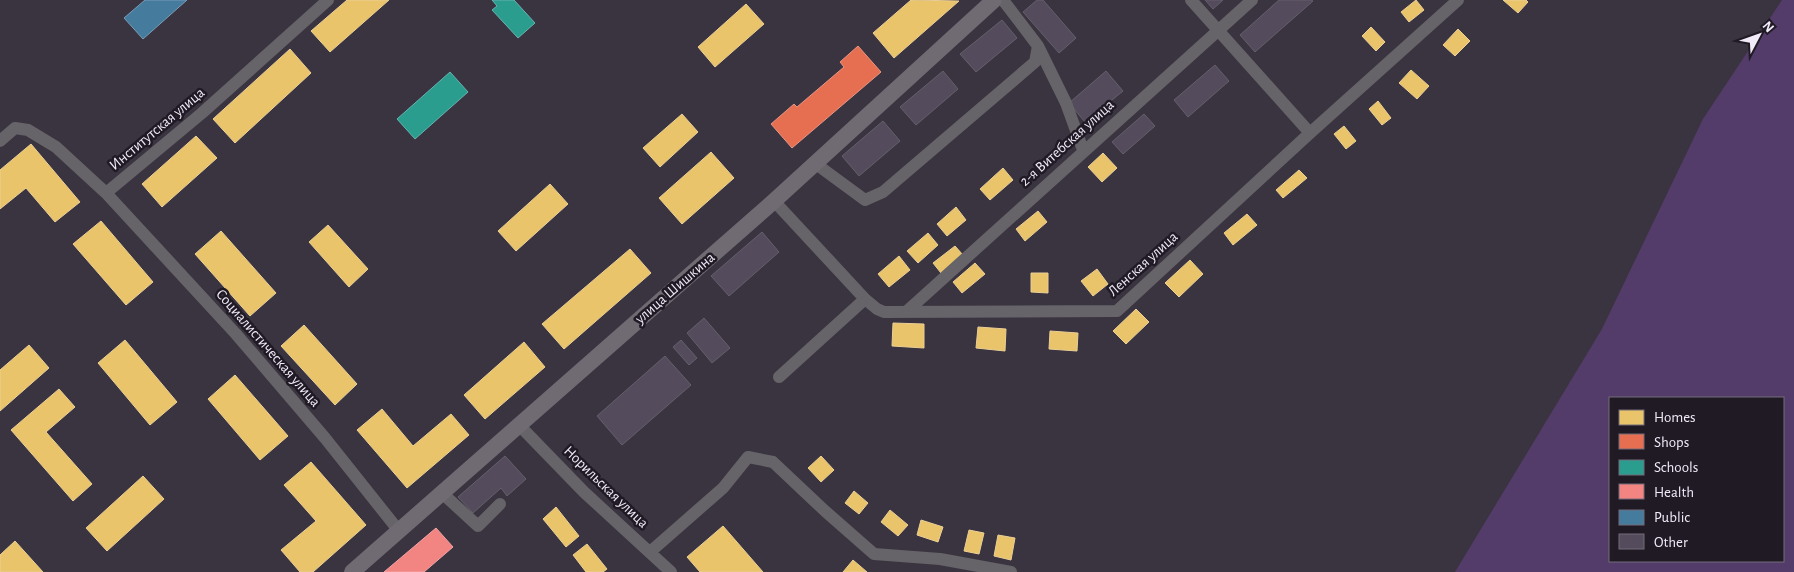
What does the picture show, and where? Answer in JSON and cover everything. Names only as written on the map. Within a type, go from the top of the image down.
[{"type":"main road","name":"улица Шишкина","points":[[352,572],[816,164],[994,0]]},
{"type":"street","name":"Институтская улица","points":[[0,142],[15,128],[28,130],[56,147],[106,193],[202,113],[328,0]]},
{"type":"street","points":[[1003,0],[1038,46],[1066,104],[1083,150]]},
{"type":"street","points":[[1190,0],[1310,133]]},
{"type":"street","name":"2-я Витебская улица","points":[[906,312],[1083,150],[1252,0]]},
{"type":"street","name":"Ленская улица","points":[[774,201],[865,299],[884,312],[1117,311],[1458,0]]},
{"type":"street","points":[[816,164],[865,200],[883,192],[1036,62],[1038,46]]},
{"type":"street","name":"Социалистическая улица","points":[[106,193],[236,334],[325,438],[399,531]]},
{"type":"street","points":[[779,377],[865,299]]},
{"type":"street","name":"Норильская улица","points":[[519,424],[584,492],[671,572]]},
{"type":"street","points":[[650,552],[723,488],[748,457],[774,462],[824,511],[874,554],[940,559],[1011,572]]},
{"type":"street","points":[[442,493],[478,526],[500,504]]},
{"type":"shaded area","points":[[1782,0],[1794,0],[1794,572],[1455,572],[1602,329],[1703,119]]},
{"type":"building: Homes","points":[[347,0],[389,0],[330,52],[311,31]]},
{"type":"building: Homes","points":[[911,0],[959,1],[894,58],[873,33]]},
{"type":"building: Homes","points":[[1416,0],[1424,10],[1409,22],[1401,12]]},
{"type":"building: Homes","points":[[1503,0],[1526,0],[1528,2],[1518,13]]},
{"type":"building: Homes","points":[[746,4],[764,24],[715,67],[698,47]]},
{"type":"building: Homes","points":[[1371,27],[1385,42],[1376,51],[1362,36]]},
{"type":"building: Homes","points":[[1458,29],[1470,41],[1455,56],[1443,45]]},
{"type":"building: Homes","points":[[290,49],[311,73],[235,143],[213,119]]},
{"type":"building: Homes","points":[[1411,70],[1429,86],[1417,99],[1399,83]]},
{"type":"building: Homes","points":[[1378,101],[1391,118],[1382,125],[1369,109]]},
{"type":"building: Homes","points":[[682,114],[698,132],[660,167],[643,148]]},
{"type":"building: Homes","points":[[1344,126],[1356,141],[1346,149],[1334,134]]},
{"type":"building: Homes","points":[[196,136],[217,158],[162,207],[142,184]]},
{"type":"building: Homes","points":[[31,144],[80,202],[55,222],[26,188],[0,209],[0,170]]},
{"type":"building: Homes","points":[[711,152],[734,178],[682,224],[659,198]]},
{"type":"building: Homes","points":[[1103,153],[1117,168],[1102,182],[1088,167]]},
{"type":"building: Homes","points":[[1003,168],[1013,180],[990,200],[980,189]]},
{"type":"building: Homes","points":[[1299,170],[1307,178],[1283,198],[1276,190]]},
{"type":"building: Homes","points":[[550,184],[568,204],[516,251],[498,231]]},
{"type":"building: Homes","points":[[956,207],[966,220],[947,236],[937,224]]},
{"type":"building: Homes","points":[[1038,211],[1047,222],[1025,241],[1016,229]]},
{"type":"building: Homes","points":[[1247,214],[1257,225],[1233,245],[1224,233]]},
{"type":"building: Homes","points":[[101,221],[153,282],[126,305],[73,244]]},
{"type":"building: Homes","points":[[328,225],[368,269],[349,287],[309,242]]},
{"type":"building: Homes","points":[[221,231],[276,293],[250,316],[195,254]]},
{"type":"building: Homes","points":[[928,233],[938,245],[918,263],[907,251]]},
{"type":"building: Homes","points":[[955,246],[963,255],[941,273],[933,263]]},
{"type":"building: Homes","points":[[630,249],[651,273],[564,349],[542,324]]},
{"type":"building: Homes","points":[[899,256],[910,270],[889,287],[878,274]]},
{"type":"building: Homes","points":[[1190,260],[1203,274],[1179,297],[1165,283]]},
{"type":"building: Homes","points":[[975,263],[985,274],[962,293],[953,282]]},
{"type":"building: Homes","points":[[1097,269],[1108,284],[1093,296],[1081,281]]},
{"type":"building: Homes","points":[[1031,273],[1048,273],[1048,293],[1031,292]]},
{"type":"building: Homes","points":[[1136,309],[1149,322],[1126,344],[1113,331]]},
{"type":"building: Homes","points":[[893,323],[924,324],[924,348],[892,346]]},
{"type":"building: Homes","points":[[304,325],[357,384],[335,405],[281,346]]},
{"type":"building: Homes","points":[[978,327],[1006,329],[1005,351],[976,348]]},
{"type":"building: Homes","points":[[1050,331],[1078,333],[1077,351],[1049,349]]},
{"type":"building: Homes","points":[[125,340],[177,402],[150,425],[98,363]]},
{"type":"building: Homes","points":[[524,342],[545,367],[485,419],[464,395]]},
{"type":"building: Homes","points":[[29,345],[49,368],[0,411],[0,370]]},
{"type":"building: Homes","points":[[235,375],[288,436],[260,460],[208,399]]},
{"type":"building: Homes","points":[[59,389],[75,407],[46,432],[92,484],[73,501],[11,430]]},
{"type":"building: Homes","points":[[382,409],[413,446],[451,414],[469,435],[407,488],[357,430]]},
{"type":"building: Homes","points":[[821,456],[834,470],[821,482],[808,468]]},
{"type":"building: Homes","points":[[311,462],[366,525],[313,572],[300,572],[281,550],[316,521],[284,485]]},
{"type":"building: Homes","points":[[143,476],[164,499],[107,551],[86,528]]},
{"type":"building: Homes","points":[[854,491],[868,503],[859,514],[845,503]]},
{"type":"building: Homes","points":[[556,507],[579,536],[566,547],[543,519]]},
{"type":"building: Homes","points":[[890,510],[908,525],[898,536],[881,522]]},
{"type":"building: Homes","points":[[921,520],[943,527],[938,542],[917,535]]},
{"type":"building: Homes","points":[[723,526],[763,572],[700,572],[687,557]]},
{"type":"building: Homes","points":[[969,530],[984,533],[979,554],[964,551]]},
{"type":"building: Homes","points":[[998,535],[1015,538],[1011,560],[994,556]]},
{"type":"building: Homes","points":[[15,541],[43,572],[0,572],[0,555]]},
{"type":"building: Homes","points":[[587,544],[607,569],[603,572],[586,572],[573,555]]},
{"type":"building: Homes","points":[[853,560],[867,572],[843,572]]},
{"type":"building: Shops","points":[[858,46],[881,72],[792,148],[771,124],[794,104],[797,107],[844,67],[840,62]]},
{"type":"building: Schools","points":[[492,0],[514,0],[535,23],[518,38],[492,10],[497,6]]},
{"type":"building: Schools","points":[[450,72],[468,92],[415,139],[397,119]]},
{"type":"building: Health","points":[[436,528],[453,547],[424,572],[384,572]]},
{"type":"building: Public","points":[[145,0],[187,0],[143,39],[124,18]]},
{"type":"building: Other","points":[[1037,0],[1043,0],[1076,38],[1059,53],[1023,12]]},
{"type":"building: Other","points":[[1205,0],[1223,0],[1213,9]]},
{"type":"building: Other","points":[[1279,0],[1313,1],[1255,52],[1240,35]]},
{"type":"building: Other","points":[[1002,20],[1017,38],[976,72],[960,54]]},
{"type":"building: Other","points":[[1215,65],[1229,81],[1188,117],[1174,100]]},
{"type":"building: Other","points":[[943,71],[958,89],[916,125],[900,107]]},
{"type":"building: Other","points":[[1106,71],[1123,91],[1085,122],[1069,103]]},
{"type":"building: Other","points":[[1144,114],[1155,126],[1123,154],[1112,142]]},
{"type":"building: Other","points":[[883,121],[900,141],[859,176],[842,156]]},
{"type":"building: Other","points":[[762,232],[779,252],[729,296],[711,276]]},
{"type":"building: Other","points":[[704,318],[730,348],[712,363],[687,333]]},
{"type":"building: Other","points":[[681,340],[697,358],[689,365],[673,347]]},
{"type":"building: Other","points":[[665,356],[691,385],[622,445],[597,416]]},
{"type":"building: Other","points":[[505,456],[526,479],[507,496],[501,488],[473,513],[458,497]]}]
